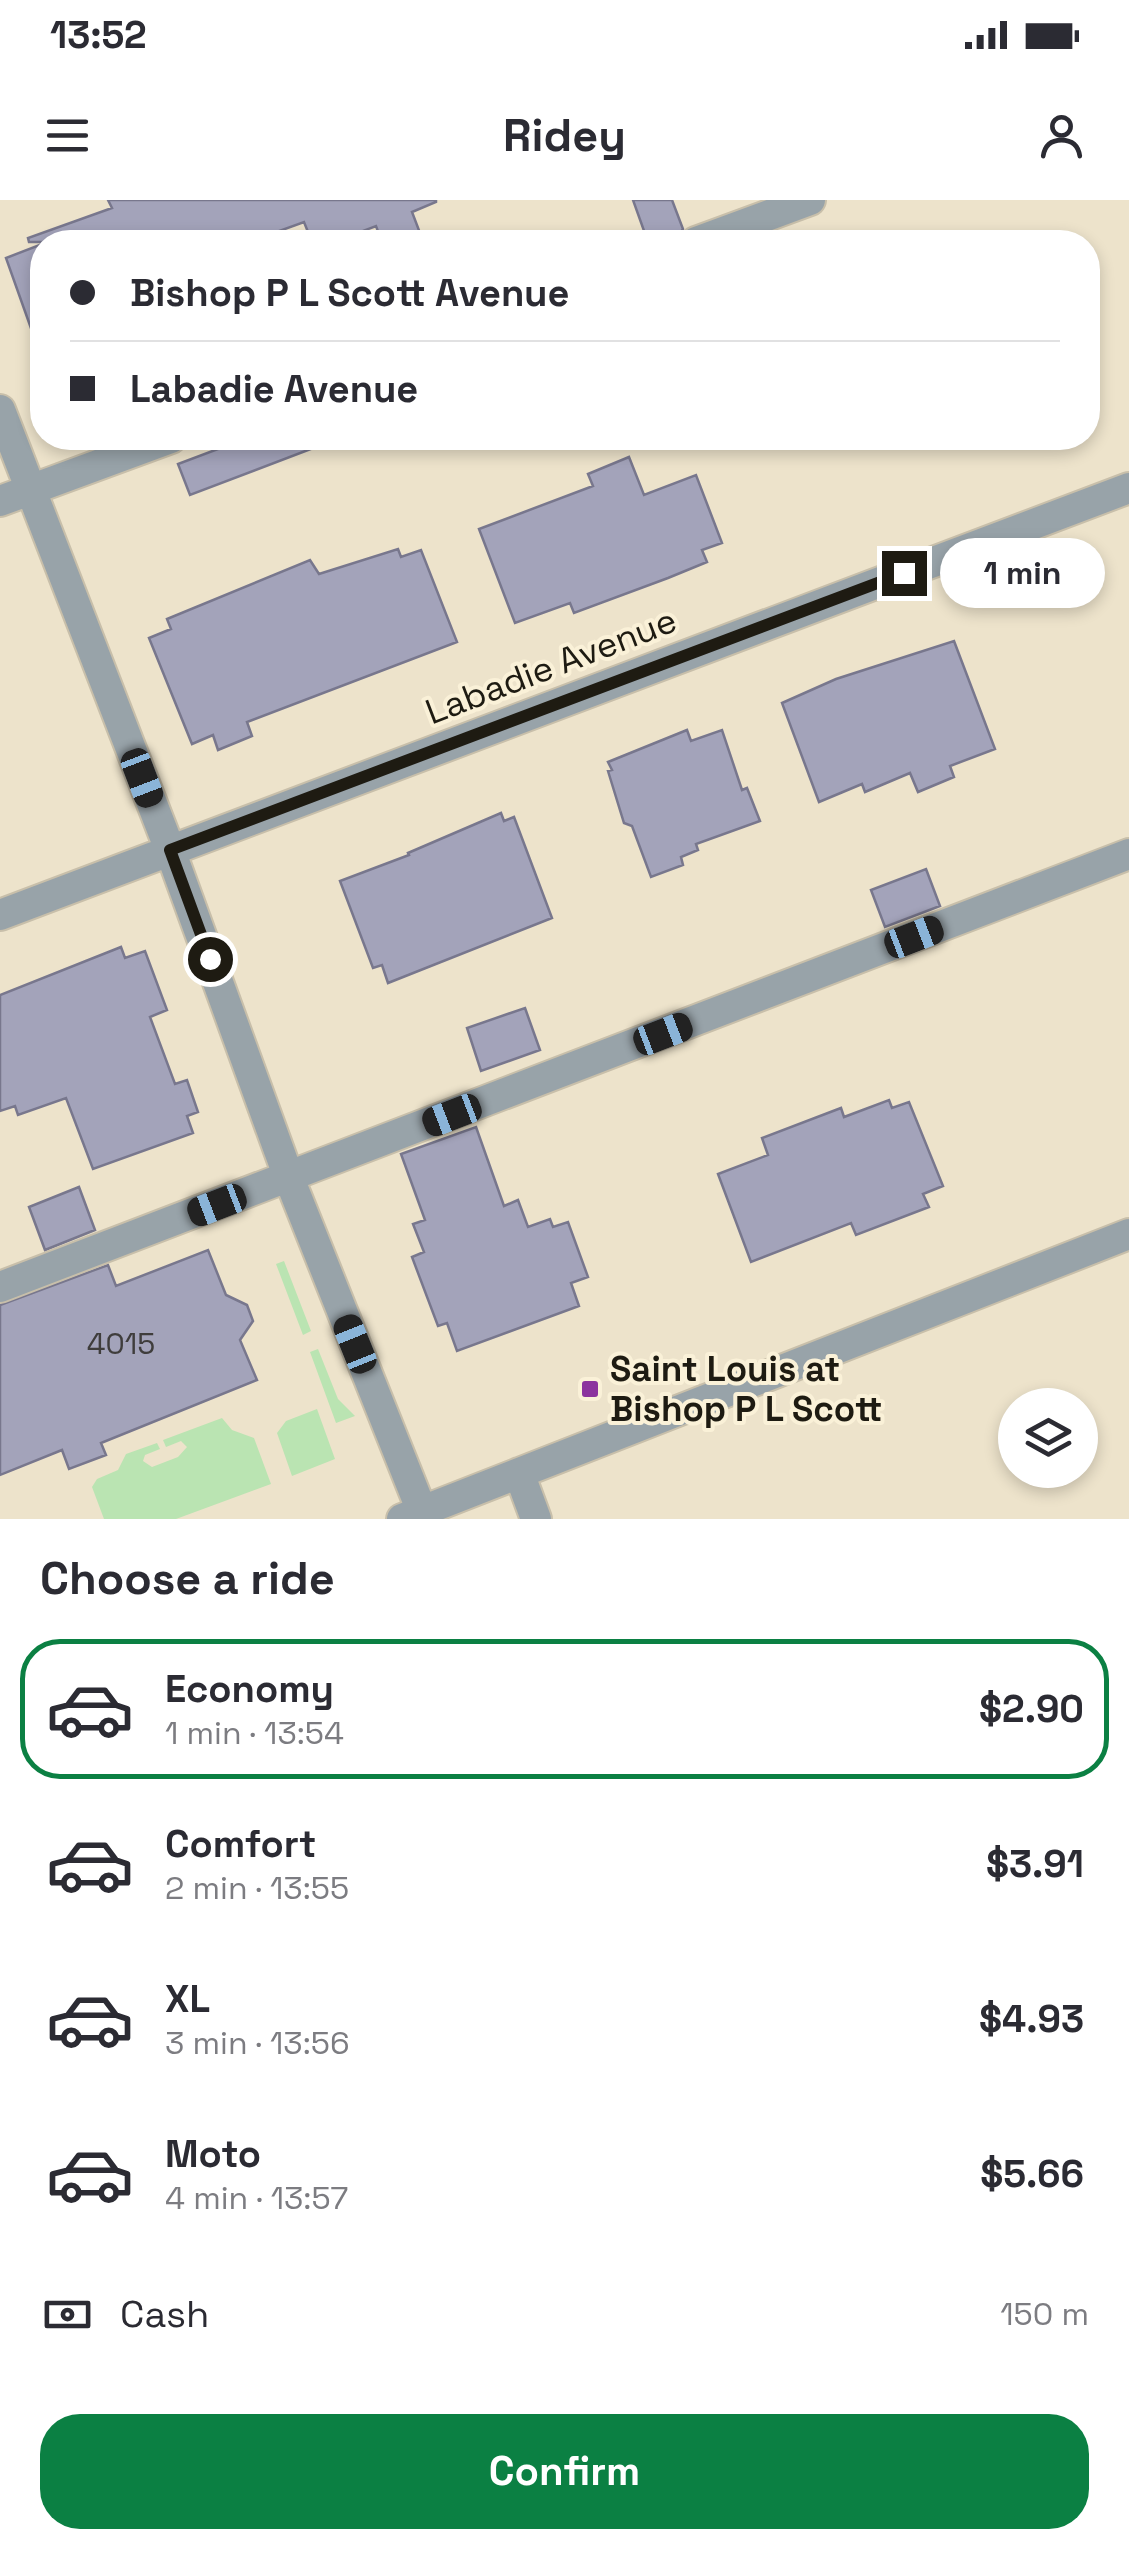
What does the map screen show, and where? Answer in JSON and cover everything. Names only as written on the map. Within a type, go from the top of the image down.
[{"type":"street","points":[[729,230],[810,200]]},
{"type":"street","points":[[0,410],[170,850],[416,1516],[1129,1234]]},
{"type":"street","points":[[0,501],[138,450]]},
{"type":"street","name":"Labadie Avenue","points":[[0,915],[1129,488]]},
{"type":"street","points":[[0,1287],[1129,854]]},
{"type":"street","points":[[519,1474],[536,1519]]},
{"type":"green space","points":[[284,1261],[311,1331],[303,1335],[276,1264]]},
{"type":"green space","points":[[318,1349],[338,1399],[355,1416],[336,1423],[310,1352]]},
{"type":"green space","points":[[317,1409],[335,1459],[292,1476],[277,1433],[286,1421]]},
{"type":"green space","points":[[222,1418],[232,1430],[254,1438],[271,1484],[176,1519],[104,1519],[92,1487],[97,1479],[118,1470],[126,1454],[157,1443],[160,1449],[145,1455],[143,1461],[152,1467],[178,1457],[187,1447],[181,1441],[166,1447],[163,1440]]},
{"type":"building","points":[[108,200],[436,200],[412,212],[419,230],[378,230],[376,226],[366,230],[307,230],[304,222],[282,230],[50,230],[112,208]]},
{"type":"building","points":[[633,200],[672,200],[682,230],[644,230]]},
{"type":"building","points":[[30,249],[30,326],[6,258]]},
{"type":"building","points":[[215,450],[308,450],[190,495],[178,464]]},
{"type":"building","points":[[629,457],[644,495],[696,475],[722,543],[702,550],[707,562],[668,578],[574,613],[570,603],[515,623],[479,529],[593,486],[588,474]]},
{"type":"building","points":[[398,549],[401,557],[421,550],[457,642],[247,722],[252,736],[218,750],[213,735],[192,744],[149,638],[171,629],[167,619],[310,560],[319,574]]},
{"type":"building","points":[[954,641],[995,749],[950,766],[954,777],[918,792],[910,773],[865,792],[862,784],[819,802],[782,703],[836,679]]},
{"type":"building","points":[[687,730],[691,741],[722,730],[742,790],[747,788],[760,821],[696,844],[698,850],[681,857],[683,865],[651,877],[632,826],[624,823],[608,762]]},
{"type":"building","points":[[501,813],[504,821],[514,817],[552,918],[388,983],[382,965],[373,968],[340,881]]},
{"type":"building","points":[[926,869],[940,906],[885,927],[871,890]]},
{"type":"building","points":[[121,947],[125,958],[145,951],[167,1010],[150,1017],[175,1084],[187,1080],[198,1112],[187,1116],[193,1133],[93,1169],[66,1098],[18,1115],[15,1106],[0,1111],[0,995]]},
{"type":"building","points":[[525,1008],[540,1050],[481,1071],[467,1028]]},
{"type":"building","points":[[889,1100],[892,1108],[909,1102],[943,1186],[923,1194],[929,1207],[856,1235],[851,1223],[751,1262],[718,1174],[768,1155],[762,1138],[841,1108],[844,1117]]},
{"type":"building","points":[[476,1127],[504,1206],[518,1200],[528,1227],[550,1219],[553,1227],[568,1222],[588,1277],[571,1283],[579,1306],[457,1351],[447,1323],[438,1326],[412,1257],[424,1252],[413,1224],[425,1220],[401,1154]]},
{"type":"building","points":[[79,1187],[95,1230],[45,1250],[29,1207]]},
{"type":"building","points":[[208,1250],[226,1295],[247,1305],[253,1321],[240,1340],[257,1380],[101,1443],[106,1455],[69,1469],[62,1450],[0,1475],[0,1305],[108,1265],[116,1286]]},
{"type":"place","name":"Saint Louis at Bishop P L Scott","points":[[590,1389]]},
{"type":"route","points":[[210,959],[170,850],[904,573]]}]
